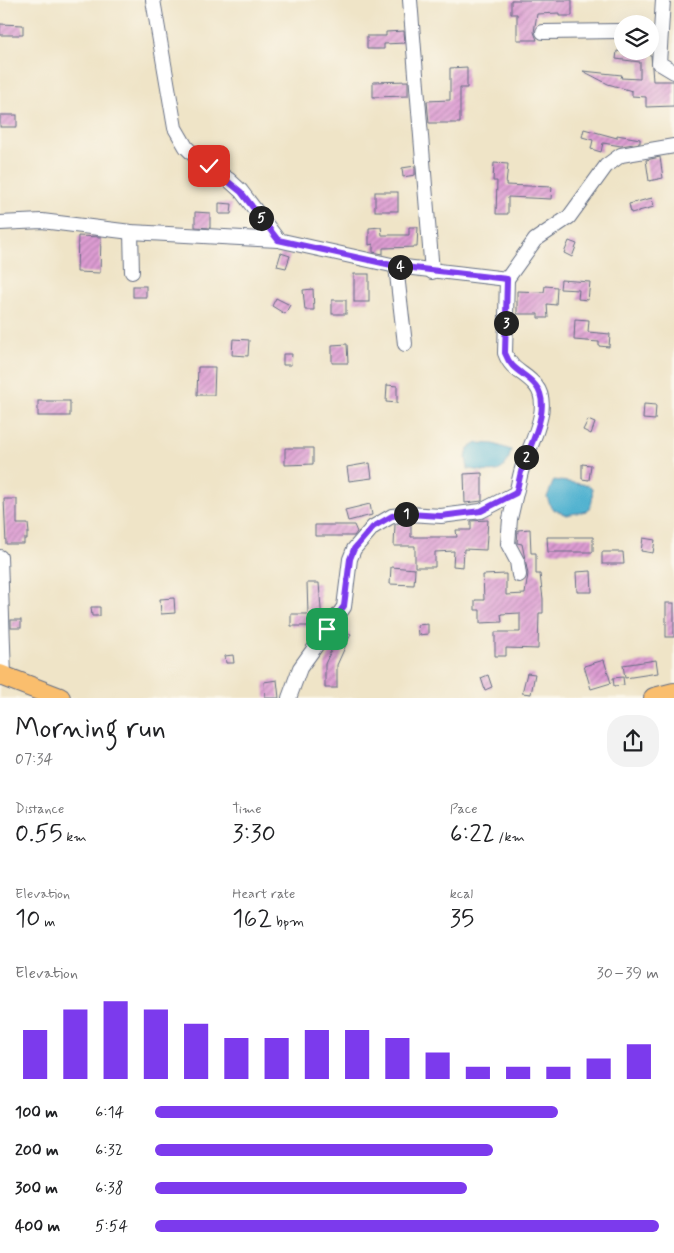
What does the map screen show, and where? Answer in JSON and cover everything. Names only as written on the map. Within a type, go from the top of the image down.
[{"type":"highway","points":[[2,675],[60,698]]},
{"type":"highway","points":[[654,698],[674,693]]},
{"type":"street","points":[[153,0],[175,128],[179,137],[197,158],[228,179],[241,192],[278,240]]},
{"type":"street","points":[[410,0],[432,272]]},
{"type":"street","points":[[659,16],[663,0]]},
{"type":"street","points":[[543,32],[614,31]]},
{"type":"street","points":[[658,60],[658,63],[674,72]]},
{"type":"street","points":[[519,575],[517,560],[508,544],[510,518],[524,463],[534,441],[540,418],[541,395],[536,385],[509,364],[505,353],[507,279],[535,240],[570,217],[606,166],[621,155],[674,146]]},
{"type":"street","points":[[0,223],[42,221],[131,232],[278,240],[396,266],[432,272],[507,279]]},
{"type":"street","points":[[131,232],[132,272]]},
{"type":"street","points":[[396,266],[405,344]]},
{"type":"street","points":[[289,698],[300,668],[344,606],[350,559],[354,549],[373,527],[392,516],[409,514],[441,516],[481,511],[516,493]]},
{"type":"street","points":[[0,557],[2,675]]},
{"type":"water","points":[[478,443],[494,444],[511,450],[505,465],[501,469],[491,472],[468,469],[466,458],[468,448]]},
{"type":"water","points":[[554,480],[588,485],[592,489],[592,498],[587,511],[566,515],[551,508],[547,497]]},
{"type":"building","points":[[511,0],[572,0],[572,16],[559,16],[559,13],[537,14],[534,32],[537,40],[517,40],[517,14],[511,14]]},
{"type":"building","points":[[0,24],[23,25],[23,35],[0,35]]},
{"type":"building","points":[[404,31],[405,43],[384,44],[384,49],[367,49],[367,36],[386,36],[386,32]]},
{"type":"building","points":[[624,60],[651,60],[653,81],[674,81],[674,106],[646,107],[646,97],[632,96],[632,91],[608,84],[583,71],[622,75],[621,78],[640,79],[640,62]]},
{"type":"building","points":[[467,67],[467,88],[460,88],[460,123],[429,123],[427,101],[450,100],[450,68]]},
{"type":"building","points":[[408,81],[408,96],[373,97],[373,82]]},
{"type":"building","points":[[0,115],[17,115],[17,127],[0,127]]},
{"type":"building","points":[[584,129],[617,138],[617,135],[640,139],[640,143],[621,146],[603,143],[601,152],[591,149],[593,140],[582,137]]},
{"type":"building","points":[[660,157],[663,178],[649,181],[646,160]]},
{"type":"building","points":[[494,163],[508,164],[506,185],[552,187],[551,199],[508,197],[508,214],[496,214],[497,181],[493,181]]},
{"type":"building","points":[[415,166],[415,175],[403,177],[402,168]]},
{"type":"building","points":[[375,192],[398,192],[398,211],[375,211]]},
{"type":"building","points":[[652,198],[654,207],[631,213],[629,204]]},
{"type":"building","points":[[219,203],[232,204],[231,214],[219,214]]},
{"type":"building","points":[[195,212],[210,213],[210,228],[195,227]]},
{"type":"building","points":[[381,227],[382,235],[409,235],[409,227],[418,227],[417,247],[383,248],[383,254],[373,252],[373,244],[369,245],[369,228]]},
{"type":"building","points":[[78,236],[101,237],[100,273],[77,272]]},
{"type":"building","points":[[569,241],[577,244],[572,257],[564,253]]},
{"type":"building","points":[[281,253],[290,256],[286,268],[277,266]]},
{"type":"building","points":[[354,274],[369,274],[369,302],[354,302]]},
{"type":"building","points":[[561,280],[590,282],[588,300],[578,299],[579,290],[560,289]]},
{"type":"building","points":[[133,286],[146,286],[146,297],[133,297]]},
{"type":"building","points":[[545,286],[557,287],[556,305],[547,304],[548,318],[538,318],[538,314],[517,314],[517,291],[544,292]]},
{"type":"building","points":[[313,289],[314,310],[305,310],[303,290]]},
{"type":"building","points":[[276,298],[290,305],[285,314],[272,306]]},
{"type":"building","points":[[332,300],[346,300],[346,314],[332,314]]},
{"type":"building","points":[[575,319],[589,320],[588,332],[610,334],[609,347],[599,346],[599,342],[574,340]]},
{"type":"building","points":[[233,339],[249,340],[248,356],[232,355]]},
{"type":"building","points":[[347,344],[348,363],[332,363],[332,345]]},
{"type":"building","points":[[283,354],[292,354],[291,365],[283,365]]},
{"type":"building","points":[[198,367],[215,367],[214,395],[197,395]]},
{"type":"building","points":[[387,385],[397,386],[397,403],[386,402]]},
{"type":"building","points":[[38,401],[70,401],[70,416],[38,416]]},
{"type":"building","points":[[644,404],[656,405],[655,420],[643,419]]},
{"type":"building","points":[[588,420],[595,423],[591,434],[583,430]]},
{"type":"building","points":[[285,448],[313,448],[313,464],[285,465]]},
{"type":"building","points":[[370,463],[372,478],[349,481],[347,467]]},
{"type":"building","points":[[582,464],[591,465],[589,480],[582,479]]},
{"type":"building","points":[[482,473],[482,501],[465,503],[464,474]]},
{"type":"building","points":[[4,499],[17,499],[17,524],[28,524],[29,533],[27,533],[27,539],[24,539],[24,544],[6,544]]},
{"type":"building","points":[[370,504],[372,515],[348,521],[345,510]]},
{"type":"building","points":[[488,520],[486,550],[464,549],[463,567],[453,566],[454,551],[435,552],[435,567],[415,567],[415,546],[394,546],[395,524],[411,524],[411,537],[457,537],[456,530],[471,530],[471,521]]},
{"type":"building","points":[[315,525],[354,525],[357,532],[354,536],[315,536]]},
{"type":"building","points":[[530,529],[531,553],[536,553],[536,574],[540,574],[543,599],[543,613],[539,613],[538,649],[506,648],[506,656],[495,656],[495,632],[520,632],[520,613],[501,614],[502,622],[480,623],[480,610],[475,610],[475,600],[484,600],[483,575],[506,574],[506,595],[525,594],[528,574],[522,544],[517,543],[518,530]]},
{"type":"building","points":[[547,537],[593,537],[593,552],[548,552]]},
{"type":"building","points":[[643,538],[655,540],[653,553],[641,551]]},
{"type":"building","points":[[602,552],[623,552],[624,564],[602,564]]},
{"type":"building","points":[[391,567],[415,569],[414,585],[390,584]]},
{"type":"building","points":[[591,571],[592,592],[577,592],[576,572]]},
{"type":"building","points":[[307,583],[319,583],[322,622],[320,626],[291,626],[291,614],[308,614]]},
{"type":"building","points":[[174,598],[175,613],[161,614],[160,599]]},
{"type":"building","points":[[666,603],[674,603],[674,637],[666,637]]},
{"type":"building","points":[[91,607],[100,607],[100,616],[92,616]]},
{"type":"building","points":[[11,620],[21,620],[21,628],[11,628]]},
{"type":"building","points":[[428,624],[428,634],[418,635],[417,625]]},
{"type":"building","points":[[341,629],[351,634],[337,665],[337,688],[325,688],[325,664]]},
{"type":"building","points":[[233,655],[234,663],[226,663],[225,656]]},
{"type":"building","points":[[604,660],[611,683],[591,689],[584,666]]},
{"type":"building","points":[[656,660],[658,673],[625,678],[623,665]]},
{"type":"building","points":[[527,673],[535,674],[531,694],[522,693]]},
{"type":"building","points":[[488,675],[492,687],[485,690],[481,678]]},
{"type":"building","points":[[623,677],[624,685],[614,686],[613,678]]},
{"type":"building","points":[[277,680],[279,698],[265,698],[264,682]]},
{"type":"route","points":[[209,166],[228,179],[241,192],[278,240],[396,266],[432,272],[507,279],[505,353],[509,364],[536,385],[541,395],[540,418],[534,441],[524,463],[516,493],[481,511],[441,516],[409,514],[392,516],[373,527],[354,549],[347,576],[344,606],[327,629]]}]
